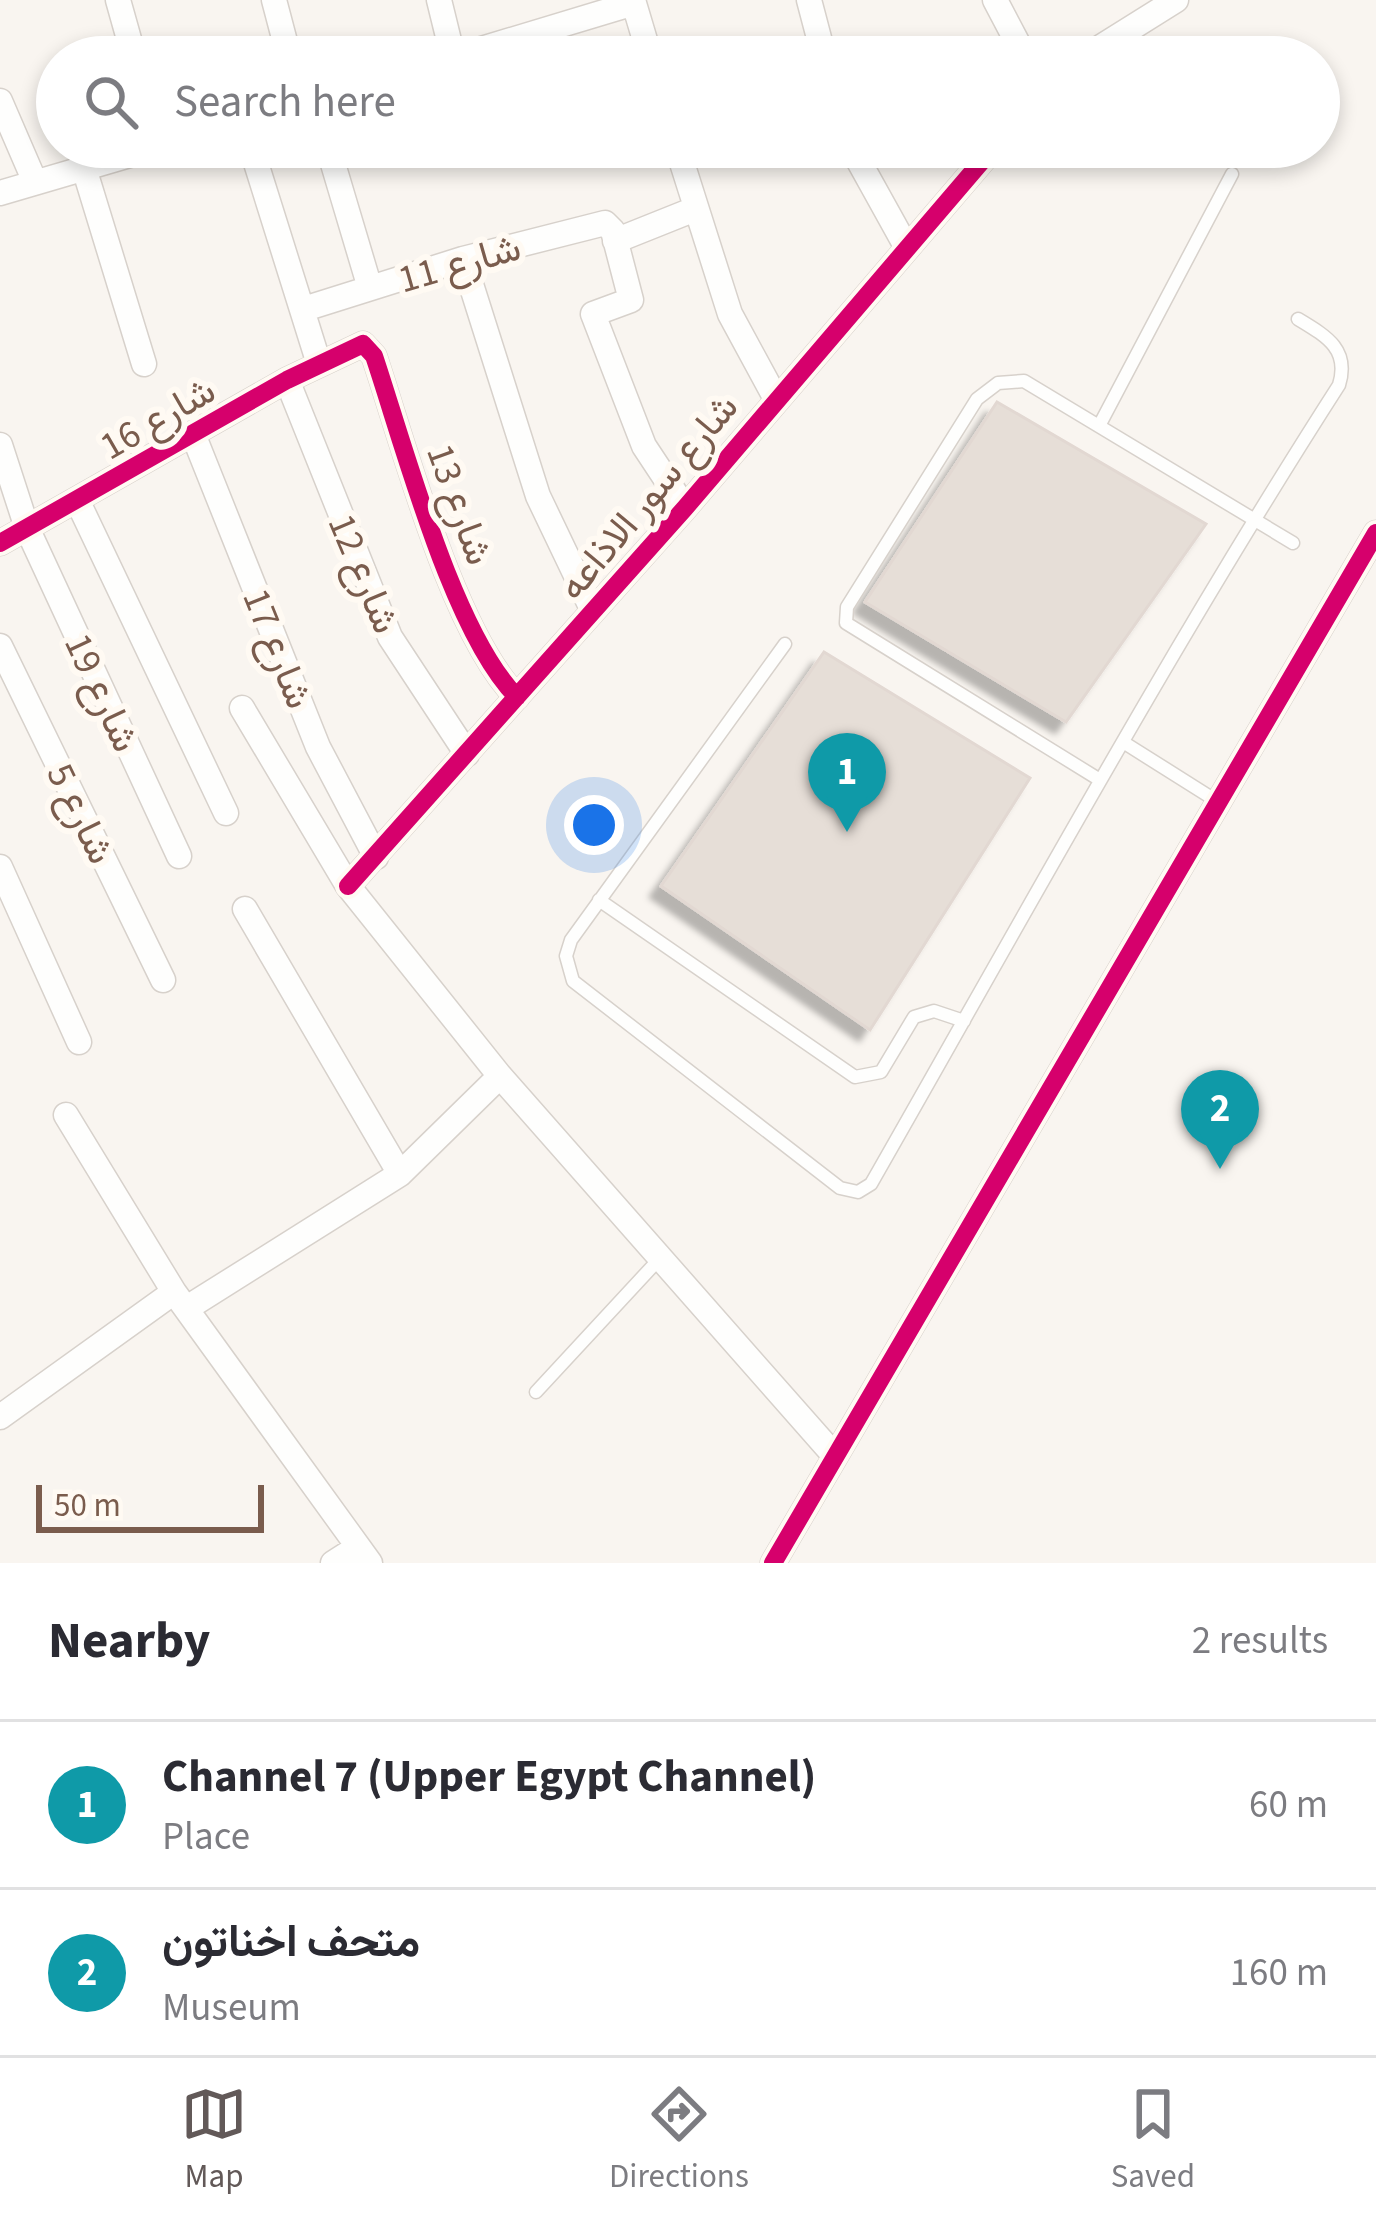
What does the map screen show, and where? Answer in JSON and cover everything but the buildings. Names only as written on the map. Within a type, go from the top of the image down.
[{"type":"street","points":[[118,0],[128,36]]},
{"type":"street","points":[[274,0],[283,36]]},
{"type":"street","points":[[440,0],[449,36]]},
{"type":"street","points":[[809,0],[818,36]]},
{"type":"street","points":[[995,0],[1014,36]]},
{"type":"street","points":[[1119,36],[1176,0]]},
{"type":"street","points":[[522,36],[634,1],[644,36]]},
{"type":"street","points":[[0,101],[35,182]]},
{"type":"street","points":[[0,193],[84,168],[144,364]]},
{"type":"street","points":[[258,168],[319,364]]},
{"type":"street","points":[[334,168],[370,288]]},
{"type":"street","points":[[682,168],[730,314],[775,397]]},
{"type":"street","points":[[863,168],[907,248]]},
{"type":"street","name":"شارع سور الاذاعه","points":[[348,886],[685,508],[775,397],[976,168]]},
{"type":"street","name":"شارع 11","points":[[304,309],[463,259],[599,224],[614,236],[695,209]]},
{"type":"street","points":[[614,236],[631,300],[593,314],[644,446],[685,508]]},
{"type":"street","points":[[463,259],[538,496],[593,611]]},
{"type":"street","name":"شارع 13","points":[[347,348],[363,344],[374,356],[448,570],[494,669],[517,698]]},
{"type":"street","name":"شارع 16","points":[[0,543],[347,348]]},
{"type":"street","name":"شارع 12","points":[[287,380],[390,638],[466,754]]},
{"type":"street","name":"شارع 17","points":[[193,434],[318,747],[376,857]]},
{"type":"street","name":"شارع 19","points":[[0,446],[27,528],[179,856]]},
{"type":"street","points":[[77,500],[226,813]]},
{"type":"street","points":[[773,1563],[1215,800],[1376,533]]},
{"type":"street","name":"شارع 5","points":[[0,646],[163,980]]},
{"type":"street","points":[[242,708],[348,886],[500,1076],[834,1455]]},
{"type":"street","points":[[0,866],[80,1042]]},
{"type":"street","points":[[245,909],[400,1174]]},
{"type":"street","points":[[0,1417],[180,1300],[400,1174],[500,1076]]},
{"type":"street","points":[[66,1115],[180,1300],[364,1555],[333,1563]]},
{"type":"lane","points":[[1099,426],[1232,174]]},
{"type":"lane","points":[[785,644],[568,948],[573,981],[845,1191],[872,1184],[1100,780],[1342,376],[1341,356],[1331,339],[1298,319]]},
{"type":"lane","points":[[1100,780],[852,630],[847,607],[986,390],[1024,381],[1293,543]]},
{"type":"lane","points":[[1123,742],[1215,800]]},
{"type":"lane","points":[[599,900],[855,1077],[881,1072],[914,1017],[934,1011],[964,1022]]},
{"type":"lane","points":[[536,1392],[662,1256]]},
{"type":"cycle path","points":[[348,886],[685,508],[976,168]]},
{"type":"cycle path","points":[[0,543],[287,380],[363,344],[374,356],[452,584],[494,668],[517,697]]},
{"type":"cycle path","points":[[773,1563],[1376,533]]},
{"type":"place","name":"Channel 7 (Upper Egypt Channel)","points":[[847,832]]},
{"type":"place","name":"متحف اخناتون","points":[[1220,1169]]}]
